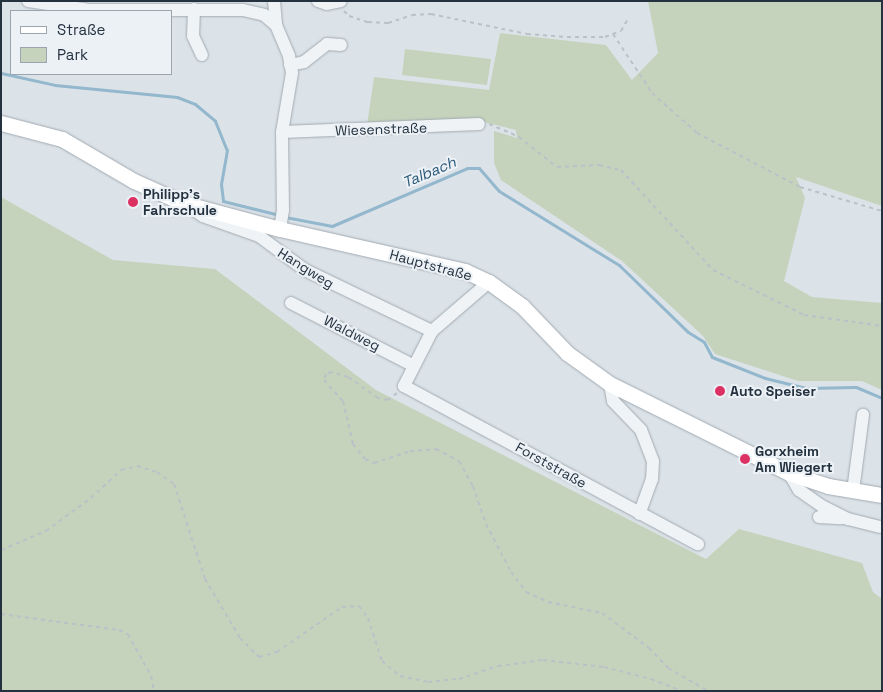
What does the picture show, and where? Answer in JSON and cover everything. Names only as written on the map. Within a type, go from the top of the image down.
[{"type":"main road","name":"Hauptstraße","points":[[1,122],[62,139],[134,181],[183,202],[281,220],[454,268],[489,282],[522,306],[567,353],[610,384],[789,473],[853,491],[882,495]]},
{"type":"street","points":[[274,1],[276,25],[290,65],[282,132],[281,220]]},
{"type":"street","points":[[318,1],[339,2]]},
{"type":"street","points":[[30,2],[90,10],[194,9],[257,13],[271,18],[276,25]]},
{"type":"street","points":[[194,9],[193,36],[202,55]]},
{"type":"street","points":[[290,65],[304,62],[327,44],[341,45]]},
{"type":"street","name":"Wiesenstraße","points":[[282,132],[479,124]]},
{"type":"street","name":"Hangweg","points":[[183,202],[203,216],[259,236],[305,270],[432,331]]},
{"type":"street","points":[[404,386],[412,365],[432,331],[489,282]]},
{"type":"street","name":"Waldweg","points":[[290,303],[412,365]]},
{"type":"street","points":[[610,384],[613,401],[641,430],[653,461],[652,479],[639,514]]},
{"type":"street","name":"Forststraße","points":[[404,386],[639,514],[698,544]]},
{"type":"street","points":[[853,491],[863,415]]},
{"type":"street","points":[[789,473],[805,495],[848,519]]},
{"type":"street","points":[[819,517],[848,519],[879,527]]},
{"type":"path","points":[[339,2],[349,16],[368,22],[388,22],[412,15],[431,14],[527,34],[567,37],[613,34],[621,31],[629,17]]},
{"type":"path","points":[[613,34],[652,93],[697,133],[800,187],[882,211]]},
{"type":"path","points":[[479,124],[504,129],[557,167],[599,165],[620,170],[713,270],[762,296],[804,315],[882,326]]},
{"type":"path","points":[[404,386],[388,400],[378,398],[338,374],[326,374],[324,380],[343,400],[353,444],[365,459],[374,463],[410,451],[436,449],[459,461],[472,486],[486,524],[511,572],[526,592],[548,602],[602,613],[650,648],[668,668],[707,691]]},
{"type":"path","points":[[1,550],[46,531],[91,498],[121,470],[137,466],[157,472],[174,484],[205,579],[240,638],[259,657],[277,652],[342,607],[359,606],[368,618],[382,661],[400,676],[436,681],[543,660],[604,667],[651,678],[682,691]]},
{"type":"path","points":[[1,614],[119,630],[128,634],[151,676],[154,691]]},
{"type":"green space","points":[[648,1],[882,1],[882,206],[796,177],[805,198],[784,281],[812,297],[882,303],[882,390],[862,381],[798,381],[715,354],[703,336],[622,261],[501,180],[494,163],[494,131],[517,138],[516,130],[476,120],[367,125],[374,77],[489,90],[500,33],[606,45],[632,80],[658,53]]},
{"type":"green space","points":[[405,49],[491,59],[487,85],[402,75]]},
{"type":"green space","points":[[1,197],[113,260],[215,269],[376,390],[706,559],[739,529],[862,563],[873,592],[882,599],[882,691],[1,691]]},
{"type":"waterway","name":"Talbach","points":[[1,73],[55,85],[177,97],[195,104],[215,121],[227,150],[221,184],[223,201],[279,215]]},
{"type":"waterway","name":"Talbach","points":[[285,217],[332,226],[467,168],[479,168],[499,191],[619,265],[688,332],[704,342],[712,357],[765,378],[806,388],[856,387],[882,398]]},
{"type":"place","name":"Philipp's Fahrschule","points":[[133,202]]},
{"type":"place","name":"Auto Speiser","points":[[720,391]]},
{"type":"place","name":"Gorxheim Am Wiegert","points":[[745,459]]}]
